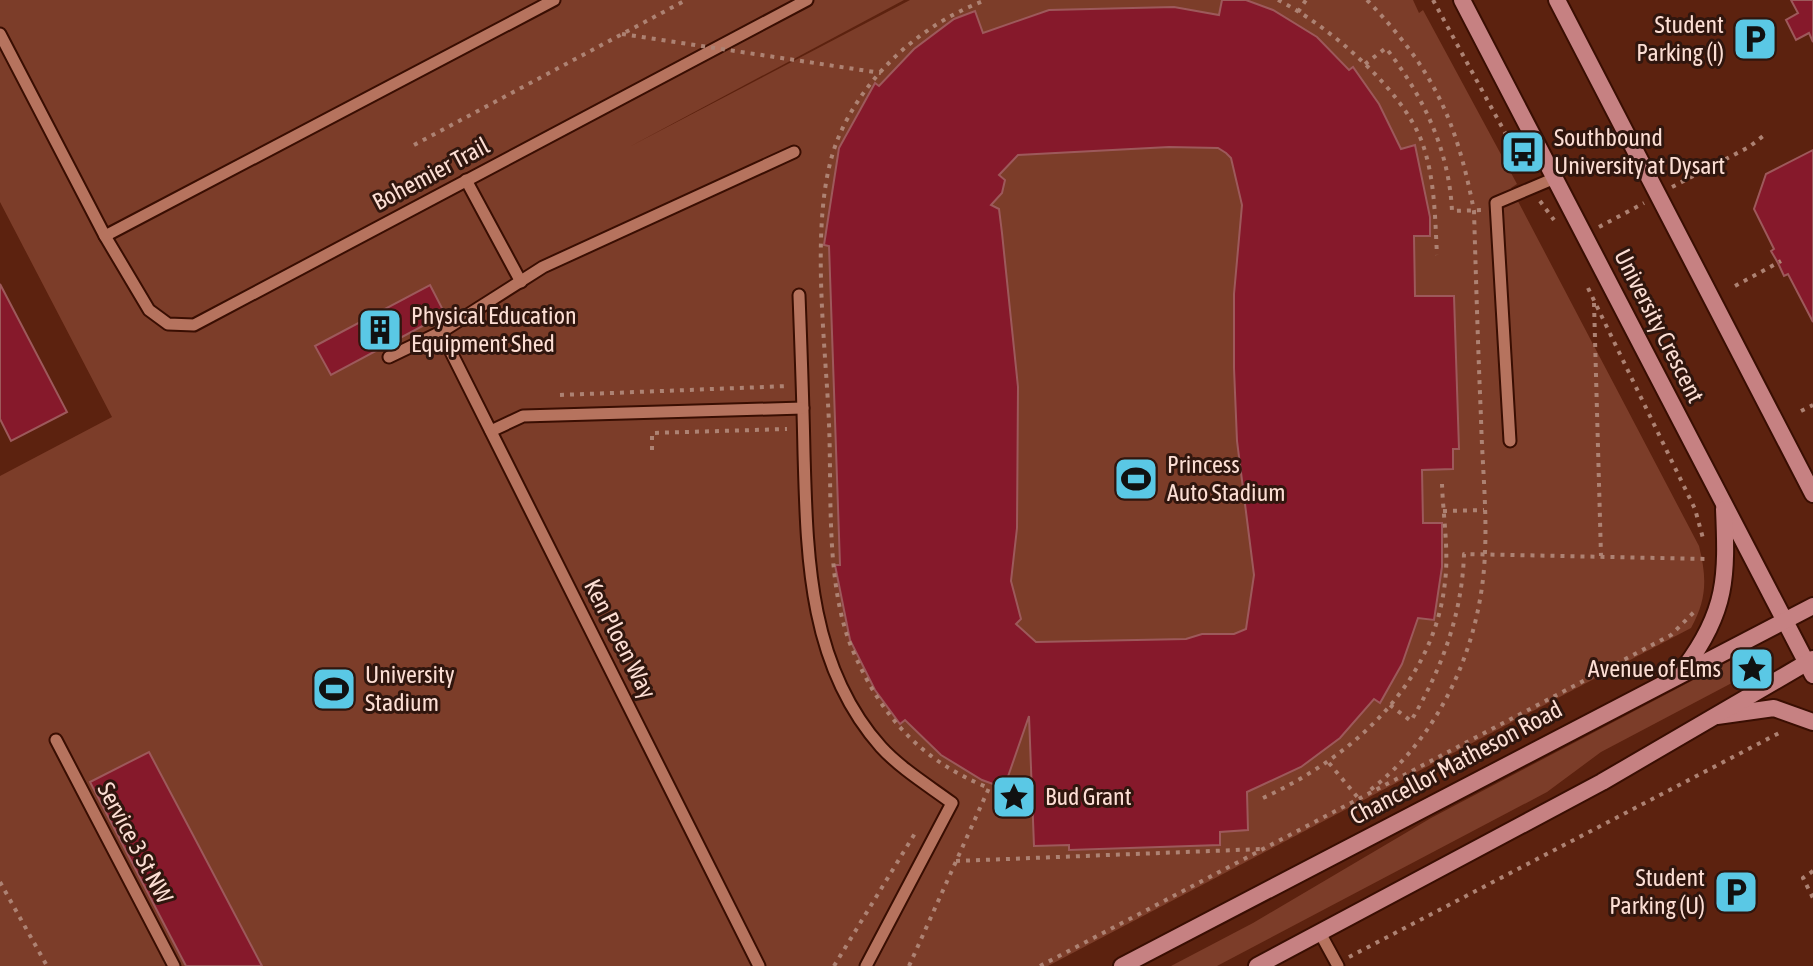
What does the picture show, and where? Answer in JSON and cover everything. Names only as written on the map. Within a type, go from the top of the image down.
[{"type":"main road","name":"University Crescent","points":[[1462,0],[1784,620],[1811,666]]},
{"type":"main road","points":[[1557,0],[1813,494]]},
{"type":"main road","points":[[1681,672],[1709,635],[1722,595],[1726,557],[1723,503]]},
{"type":"main road","name":"Chancellor Matheson Road","points":[[1122,966],[1681,672],[1813,606]]},
{"type":"main road","points":[[1257,966],[1602,782],[1708,718],[1811,666]]},
{"type":"main road","points":[[1708,718],[1774,708],[1813,722]]},
{"type":"lane","points":[[105,236],[554,0]]},
{"type":"lane","name":"Bohemier Trail","points":[[0,34],[105,236],[149,310],[168,324],[194,325],[807,0]]},
{"type":"lane","points":[[389,357],[441,332],[543,267],[794,152]]},
{"type":"lane","points":[[1510,441],[1496,203],[1555,178]]},
{"type":"lane","points":[[466,180],[521,282]]},
{"type":"lane","points":[[799,295],[807,546],[814,605],[828,658],[851,705],[882,748],[952,803],[866,966]]},
{"type":"lane","name":"Ken Ploen Way","points":[[441,332],[759,966]]},
{"type":"lane","points":[[491,431],[523,416],[803,408]]},
{"type":"lane","name":"Service 3 St NW","points":[[56,740],[174,966]]},
{"type":"lane","points":[[1320,933],[1337,965]]},
{"type":"lane","points":[[744,966],[750,948]]},
{"type":"path","points":[[414,145],[686,0]]},
{"type":"path","points":[[909,966],[989,788],[951,773],[901,729],[873,692],[852,648],[840,603],[833,544],[822,251],[826,194],[837,142],[866,89],[907,45],[958,10],[986,0]]},
{"type":"path","points":[[1278,0],[1321,26],[1365,64],[1395,99],[1423,144],[1435,202],[1437,255]]},
{"type":"path","points":[[1298,12],[1306,0]]},
{"type":"path","points":[[1358,800],[1395,771],[1433,722],[1455,683],[1473,629],[1485,554],[1474,211],[1465,168],[1455,129],[1434,84],[1400,35],[1367,0]]},
{"type":"path","points":[[1433,0],[1543,207],[1558,224]]},
{"type":"path","points":[[622,34],[881,73]]},
{"type":"path","points":[[1365,64],[1386,48],[1416,86],[1440,142],[1452,211]]},
{"type":"path","points":[[1680,182],[1749,147],[1767,133]]},
{"type":"path","points":[[1596,228],[1650,200]]},
{"type":"path","points":[[1735,286],[1781,261]]},
{"type":"path","points":[[1587,286],[1695,509],[1707,559],[1706,574]]},
{"type":"path","points":[[1594,300],[1601,556]]},
{"type":"path","points":[[560,395],[827,385]]},
{"type":"path","points":[[1801,411],[1811,406],[1813,414]]},
{"type":"path","points":[[652,450],[652,433],[829,427]]},
{"type":"path","points":[[1263,798],[1309,777],[1350,749],[1419,668],[1438,622],[1446,580],[1442,484]]},
{"type":"path","points":[[1443,511],[1484,510]]},
{"type":"path","points":[[1390,705],[1411,721],[1438,675],[1453,629],[1464,554],[1707,559]]},
{"type":"path","points":[[1040,966],[1671,635],[1692,616],[1698,603]]},
{"type":"path","points":[[1337,965],[1778,732],[1791,735],[1797,714]]},
{"type":"path","points":[[1329,763],[1358,800]]},
{"type":"path","points":[[834,966],[939,794]]},
{"type":"path","points":[[956,861],[1263,849]]},
{"type":"path","points":[[1813,871],[1803,878],[1813,898]]},
{"type":"path","points":[[0,882],[47,966]]},
{"type":"shaded area","points":[[0,0],[904,0],[629,147],[910,0],[1413,0],[1419,13],[1423,10],[1517,184],[1511,188],[1699,546],[1704,578],[1700,607],[1691,628],[1048,966],[0,966],[0,476],[112,417],[0,202]]},
{"type":"shaded area","points":[[1756,647],[1764,666],[1601,752],[1547,792],[1217,966],[1171,966],[1253,923],[1431,818]]},
{"type":"building","name":"Princess Auto Stadium","points":[[1222,0],[1246,0],[1273,10],[1317,37],[1349,70],[1353,67],[1379,104],[1401,149],[1415,145],[1430,217],[1430,236],[1414,236],[1415,296],[1454,296],[1459,449],[1453,449],[1453,469],[1422,470],[1423,523],[1442,523],[1442,567],[1434,620],[1418,618],[1402,664],[1380,703],[1374,699],[1340,738],[1301,767],[1247,792],[1248,830],[1220,832],[1220,845],[1069,850],[1069,845],[1034,846],[1029,716],[1004,788],[982,780],[941,755],[905,720],[900,724],[875,690],[850,640],[835,565],[840,565],[829,246],[824,245],[839,148],[875,83],[879,86],[914,49],[954,19],[975,11],[983,33],[1049,10],[1174,7],[1219,15]],"holes":[[[1169,147],[1218,148],[1231,158],[1242,205],[1234,294],[1234,368],[1237,441],[1254,575],[1246,629],[1234,634],[1202,634],[1186,639],[1036,642],[1016,624],[1021,619],[1011,581],[1017,528],[1018,387],[999,209],[991,205],[1002,193],[1005,180],[999,175],[1018,155]]]},
{"type":"building","points":[[1791,0],[1813,0],[1813,42],[1809,33],[1796,40],[1786,20],[1798,13]]},
{"type":"building","points":[[1813,150],[1813,322],[1788,274],[1784,276],[1754,209],[1766,174]]},
{"type":"building","points":[[0,284],[67,412],[11,441],[0,419]]},
{"type":"building","name":"Physical Education Equipment Shed","points":[[430,285],[445,314],[331,375],[315,346]]},
{"type":"building","points":[[149,752],[262,966],[186,966],[90,782]]},
{"type":"place","name":"Student Parking (I)","points":[[1755,39]]},
{"type":"place","name":"Southbound University at Dysart","points":[[1523,152]]},
{"type":"place","name":"Physical Education Equipment Shed","points":[[380,330]]},
{"type":"place","name":"Princess Auto Stadium","points":[[1136,479]]},
{"type":"place","name":"Avenue of Elms","points":[[1752,669]]},
{"type":"place","name":"University Stadium","points":[[334,689]]},
{"type":"place","name":"Bud Grant","points":[[1014,797]]},
{"type":"place","name":"Student Parking (U)","points":[[1736,892]]}]
